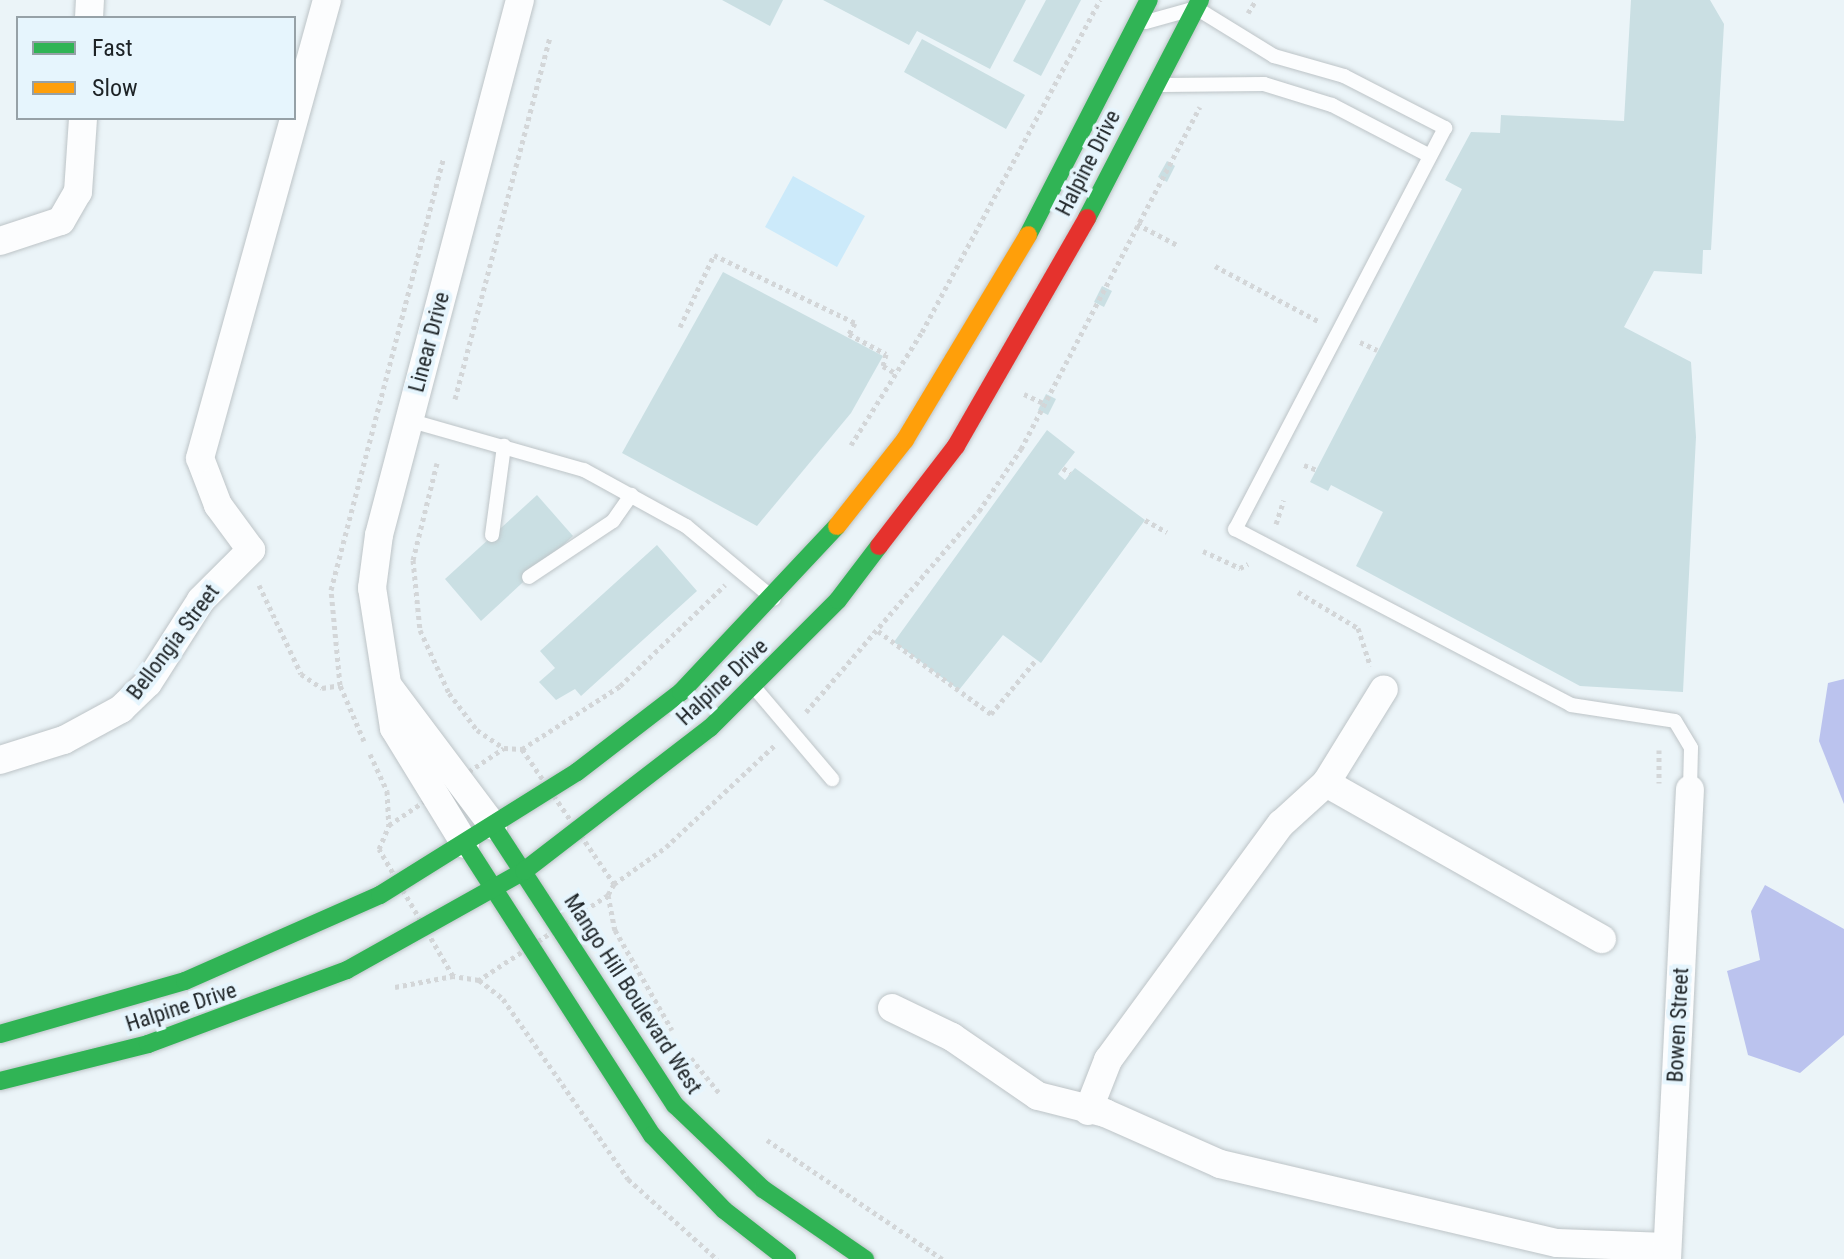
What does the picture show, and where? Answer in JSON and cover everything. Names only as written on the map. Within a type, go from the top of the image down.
[{"type":"main road","name":"Halpine Drive","points":[[0,1034],[143,996],[285,941],[465,844],[637,728],[774,600],[854,507],[961,356],[1149,0]]},
{"type":"main road","name":"Halpine Drive","points":[[0,1081],[148,1044],[283,998],[494,890],[638,789],[754,687],[878,554],[956,446],[999,379],[1198,4]]},
{"type":"main road","name":"Mango Hill Boulevard West","points":[[493,826],[675,1105],[763,1189],[865,1259]]},
{"type":"main road","points":[[465,844],[652,1135],[724,1210],[787,1259]]},
{"type":"street","points":[[296,112],[327,0]]},
{"type":"street","name":"Linear Drive","points":[[465,844],[394,728],[372,588],[408,420],[520,0]]},
{"type":"street","points":[[0,241],[61,221],[78,192],[83,120]]},
{"type":"street","points":[[251,550],[218,505],[200,458],[294,120]]},
{"type":"street","name":"Bellongia Street","points":[[0,760],[64,740],[121,709],[148,683],[201,600],[251,550]]},
{"type":"street","name":"Linear Drive","points":[[388,686],[493,826]]},
{"type":"street","points":[[1088,1111],[1126,1035],[1281,824],[1326,783],[1381,693]]},
{"type":"street","points":[[1326,783],[1602,939]]},
{"type":"street","name":"Bowen Street","points":[[1667,1253],[1690,790]]},
{"type":"street","points":[[892,1008],[952,1037],[1038,1096],[1088,1111],[1220,1164],[1557,1243],[1667,1253]]},
{"type":"lane","points":[[1136,25],[1198,4],[1274,56],[1344,76],[1445,128],[1235,529],[1571,705],[1675,721],[1691,748],[1690,790]]},
{"type":"lane","points":[[1154,87],[1264,84],[1332,105],[1430,156]]},
{"type":"lane","points":[[408,420],[584,470],[631,495],[744,569],[774,600]]},
{"type":"lane","points":[[492,535],[504,446]]},
{"type":"lane","points":[[529,577],[613,521],[631,495]]},
{"type":"lane","points":[[754,687],[787,733],[832,779]]},
{"type":"path","points":[[841,461],[897,374],[1100,0]]},
{"type":"path","points":[[1252,8],[1256,0]]},
{"type":"path","points":[[455,399],[550,37]]},
{"type":"path","points":[[590,904],[608,895],[614,884],[666,847],[787,733],[878,631],[1021,449],[1208,91]]},
{"type":"path","points":[[1137,224],[1179,246]]},
{"type":"path","points":[[680,327],[714,255],[855,323],[849,334],[886,354],[883,366],[897,374]]},
{"type":"path","points":[[1215,266],[1322,323]]},
{"type":"path","points":[[1355,339],[1377,350]]},
{"type":"path","points":[[437,463],[413,560],[420,630],[449,693],[477,730],[504,748],[522,749],[620,686],[744,569]]},
{"type":"path","points":[[1304,465],[1317,470]]},
{"type":"path","points":[[1063,468],[1070,473]]},
{"type":"path","points":[[1145,520],[1167,532]]},
{"type":"path","points":[[251,550],[265,606],[301,674],[322,688],[340,685]]},
{"type":"path","points":[[1203,551],[1261,571]]},
{"type":"path","points":[[1287,586],[1358,628],[1381,693]]},
{"type":"path","points":[[878,631],[991,714],[1036,660]]},
{"type":"path","points":[[491,759],[504,748]]},
{"type":"path","points":[[522,749],[530,763]]},
{"type":"path","points":[[1659,750],[1659,791]]},
{"type":"path","points":[[387,861],[379,849],[389,825],[406,816]]},
{"type":"path","points":[[604,871],[614,884]]},
{"type":"path","points":[[608,895],[615,930],[676,1036]]},
{"type":"path","points":[[442,952],[453,976],[479,980],[503,999],[628,1179],[717,1259]]},
{"type":"path","points":[[479,980],[494,969]]},
{"type":"path","points":[[684,1049],[727,1102]]},
{"type":"path","points":[[761,1134],[942,1259]]},
{"type":"shaded area","points":[[793,176],[865,216],[837,267],[765,227]]},
{"type":"water","points":[[1844,679],[1844,804],[1819,741],[1828,683]]},
{"type":"water","points":[[1765,885],[1844,929],[1844,1035],[1800,1073],[1748,1055],[1727,971],[1760,960],[1751,911]]},
{"type":"building","points":[[722,0],[783,0],[770,26]]},
{"type":"building","points":[[823,0],[1026,0],[990,69],[917,31],[909,45]]},
{"type":"building","points":[[1046,0],[1081,0],[1041,76],[1013,61]]},
{"type":"building","points":[[1631,0],[1710,0],[1724,24],[1711,250],[1703,250],[1702,274],[1654,271],[1624,327],[1691,362],[1696,437],[1683,692],[1580,686],[1356,566],[1383,512],[1331,485],[1328,491],[1310,482],[1462,189],[1445,180],[1471,132],[1500,133],[1501,115],[1624,121]]},
{"type":"building","points":[[922,39],[1025,95],[1006,129],[904,72]]},
{"type":"building","points":[[1167,161],[1175,166],[1167,182],[1158,177]]},
{"type":"building","points":[[723,272],[883,356],[851,413],[757,526],[622,453]]},
{"type":"building","points":[[1102,286],[1112,291],[1104,307],[1094,302]]},
{"type":"building","points":[[1046,394],[1056,399],[1048,415],[1038,410]]},
{"type":"building","points":[[1047,430],[1075,452],[1058,474],[1065,480],[1075,468],[1145,520],[1041,663],[1003,635],[959,690],[894,642]]},
{"type":"building","points":[[537,495],[573,536],[481,621],[445,579]]},
{"type":"building","points":[[657,545],[697,591],[581,696],[575,689],[556,700],[539,682],[555,668],[540,651]]},
{"type":"traffic: fast","points":[[1028,235],[1149,0]]},
{"type":"traffic: fast","points":[[1087,218],[1200,0]]},
{"type":"traffic: fast","points":[[0,1034],[185,981],[380,895],[577,772],[681,692],[837,526]]},
{"type":"traffic: fast","points":[[0,1081],[148,1044],[347,970],[524,871],[710,728],[838,600],[879,546]]},
{"type":"traffic: fast","points":[[493,826],[675,1105],[763,1189],[865,1259]]},
{"type":"traffic: fast","points":[[465,844],[652,1135],[724,1210],[787,1259]]},
{"type":"traffic: slow","points":[[837,526],[905,440],[1028,235]]},
{"type":"traffic: jam","points":[[879,546],[956,446],[1087,218]]}]
